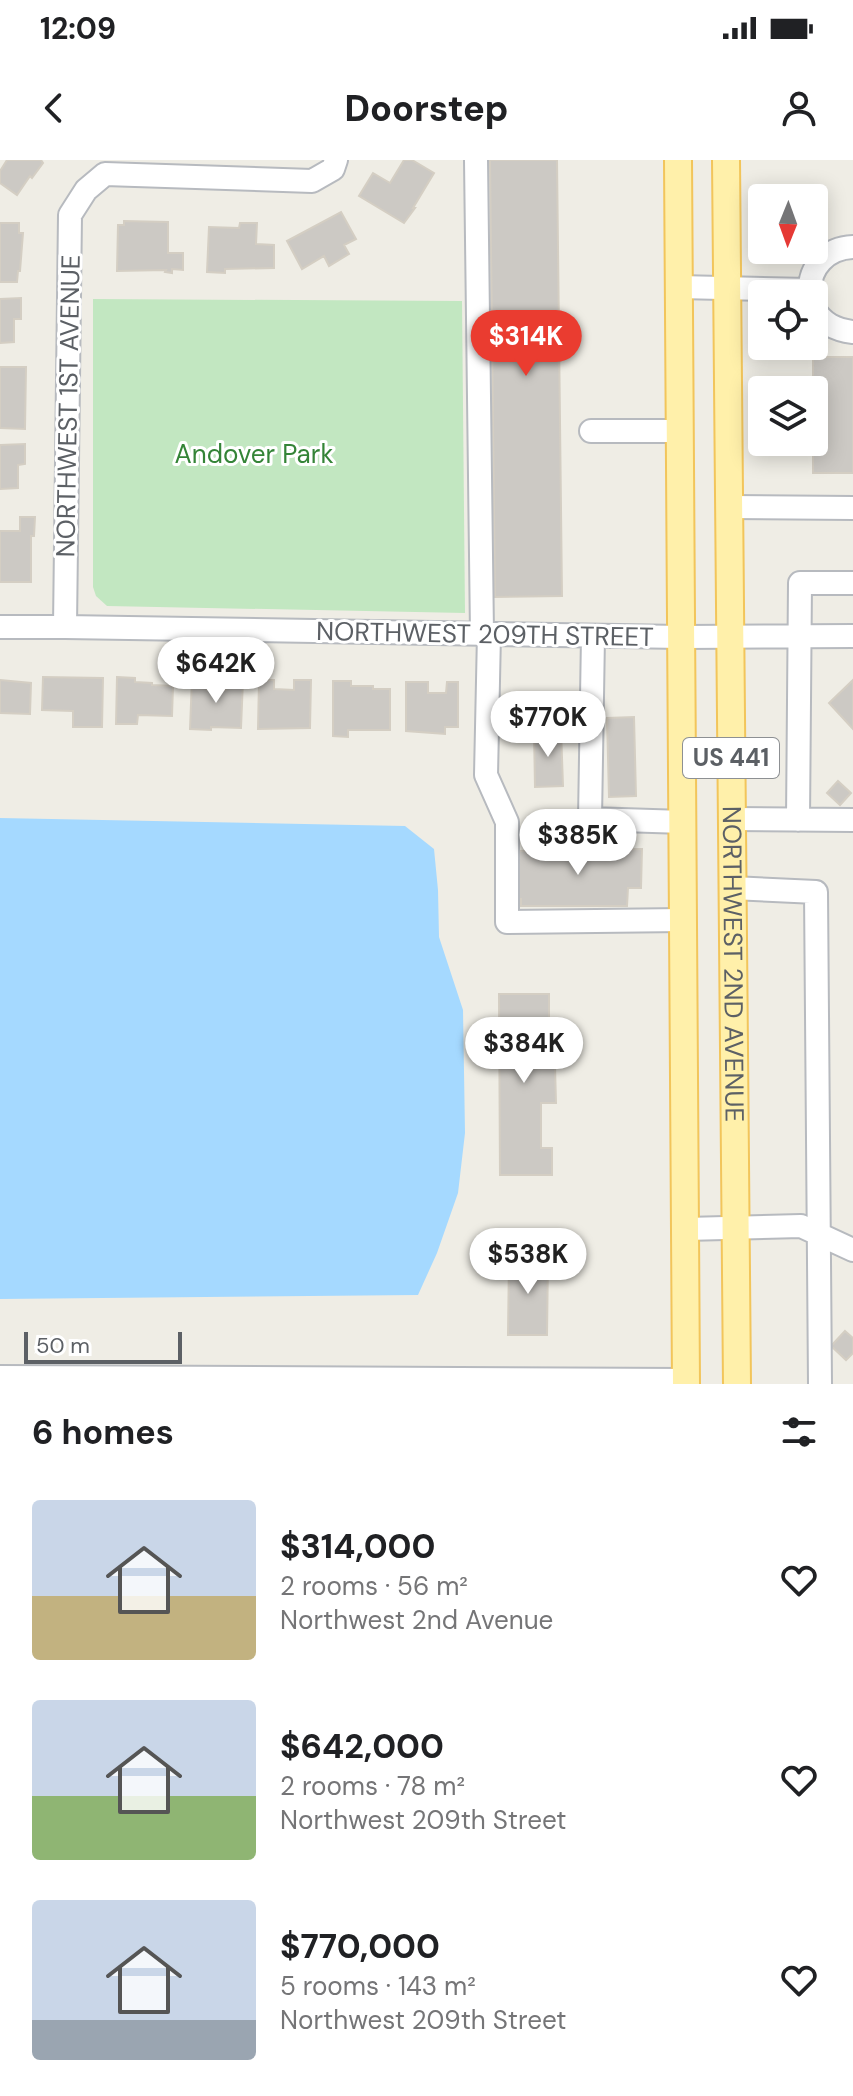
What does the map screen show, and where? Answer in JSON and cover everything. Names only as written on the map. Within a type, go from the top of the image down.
[{"type":"main road","name":"NORTHWEST 2ND AVENUE","points":[[678,160],[686,1382]]},
{"type":"main road","name":"NORTHWEST 2ND AVENUE","points":[[726,160],[737,1384]]},
{"type":"street","points":[[476,160],[486,775],[507,822],[507,922],[684,920]]},
{"type":"street","name":"NORTHWEST 1ST AVENUE","points":[[65,627],[70,215],[86,190],[105,174],[312,181],[335,165]]},
{"type":"street","points":[[812,280],[812,272],[831,252],[853,247]]},
{"type":"street","points":[[679,287],[748,290]]},
{"type":"street","points":[[828,324],[853,332]]},
{"type":"street","points":[[591,431],[680,431]]},
{"type":"street","points":[[729,507],[853,508]]},
{"type":"street","points":[[798,820],[800,583],[853,583]]},
{"type":"street","name":"NORTHWEST 209TH STREET","points":[[0,627],[682,637],[853,636]]},
{"type":"street","points":[[593,636],[590,819],[684,822]]},
{"type":"street","points":[[732,819],[853,820]]},
{"type":"street","points":[[732,888],[816,892],[820,1384]]},
{"type":"street","points":[[686,1229],[801,1226],[853,1250]]},
{"type":"street","points":[[0,1377],[686,1382]]},
{"type":"green space","name":"Andover Park","points":[[93,299],[462,301],[465,613],[107,606],[96,596],[93,587]]},
{"type":"water","points":[[0,818],[405,826],[434,849],[439,937],[463,1010],[465,1133],[458,1193],[418,1295],[0,1299]]},
{"type":"building","points":[[7,160],[41,160],[43,163],[17,195],[0,183],[0,171]]},
{"type":"building","points":[[404,160],[412,160],[434,173],[404,223],[359,196],[373,173],[390,183]]},
{"type":"building","points":[[490,160],[557,160],[562,596],[495,597]]},
{"type":"building","points":[[341,212],[356,239],[344,245],[349,254],[329,266],[324,256],[302,269],[287,241]]},
{"type":"building","points":[[124,221],[168,222],[168,253],[183,253],[183,270],[172,269],[172,273],[166,270],[117,271],[118,225],[124,225]]},
{"type":"building","points":[[0,223],[19,223],[19,233],[23,233],[17,282],[0,282]]},
{"type":"building","points":[[240,223],[257,223],[256,244],[274,245],[274,268],[207,272],[209,227],[239,228]]},
{"type":"building","points":[[21,298],[21,319],[14,319],[14,342],[0,343],[0,299]]},
{"type":"building","points":[[853,357],[853,473],[813,473],[813,456],[828,456],[828,376],[813,376],[813,360]]},
{"type":"building","points":[[0,367],[26,367],[25,429],[0,428]]},
{"type":"building","points":[[25,444],[25,464],[18,465],[18,488],[0,489],[0,445]]},
{"type":"building","points":[[20,517],[35,517],[34,536],[31,536],[31,582],[0,582],[0,531],[20,531]]},
{"type":"building","points":[[43,677],[103,678],[102,727],[73,727],[73,711],[42,710]]},
{"type":"building","points":[[117,677],[173,686],[172,716],[138,715],[137,724],[116,724]]},
{"type":"building","points":[[192,678],[207,679],[207,690],[226,690],[226,679],[243,680],[241,728],[190,729]]},
{"type":"building","points":[[0,680],[31,683],[30,714],[0,713]]},
{"type":"building","points":[[259,680],[274,680],[274,689],[294,690],[294,680],[311,680],[310,728],[258,729]]},
{"type":"building","points":[[853,680],[853,729],[829,703]]},
{"type":"building","points":[[333,681],[351,681],[351,686],[390,689],[390,730],[348,730],[348,737],[333,736]]},
{"type":"building","points":[[406,682],[428,682],[428,693],[446,693],[447,682],[458,682],[458,727],[445,727],[445,734],[406,731]]},
{"type":"building","points":[[634,717],[636,796],[609,797],[607,718]]},
{"type":"building","points":[[561,730],[563,786],[535,787],[534,731]]},
{"type":"building","points":[[838,781],[851,793],[840,805],[827,793]]},
{"type":"building","points":[[642,849],[641,888],[628,888],[627,906],[521,906],[521,899],[516,899],[517,851]]},
{"type":"building","points":[[499,994],[549,994],[549,1021],[541,1020],[541,1066],[555,1066],[556,1103],[541,1103],[541,1148],[552,1148],[552,1175],[500,1175]]},
{"type":"building","points":[[509,1257],[548,1259],[547,1335],[508,1335]]},
{"type":"building","points":[[845,1331],[853,1338],[853,1353],[846,1360],[831,1346]]}]
